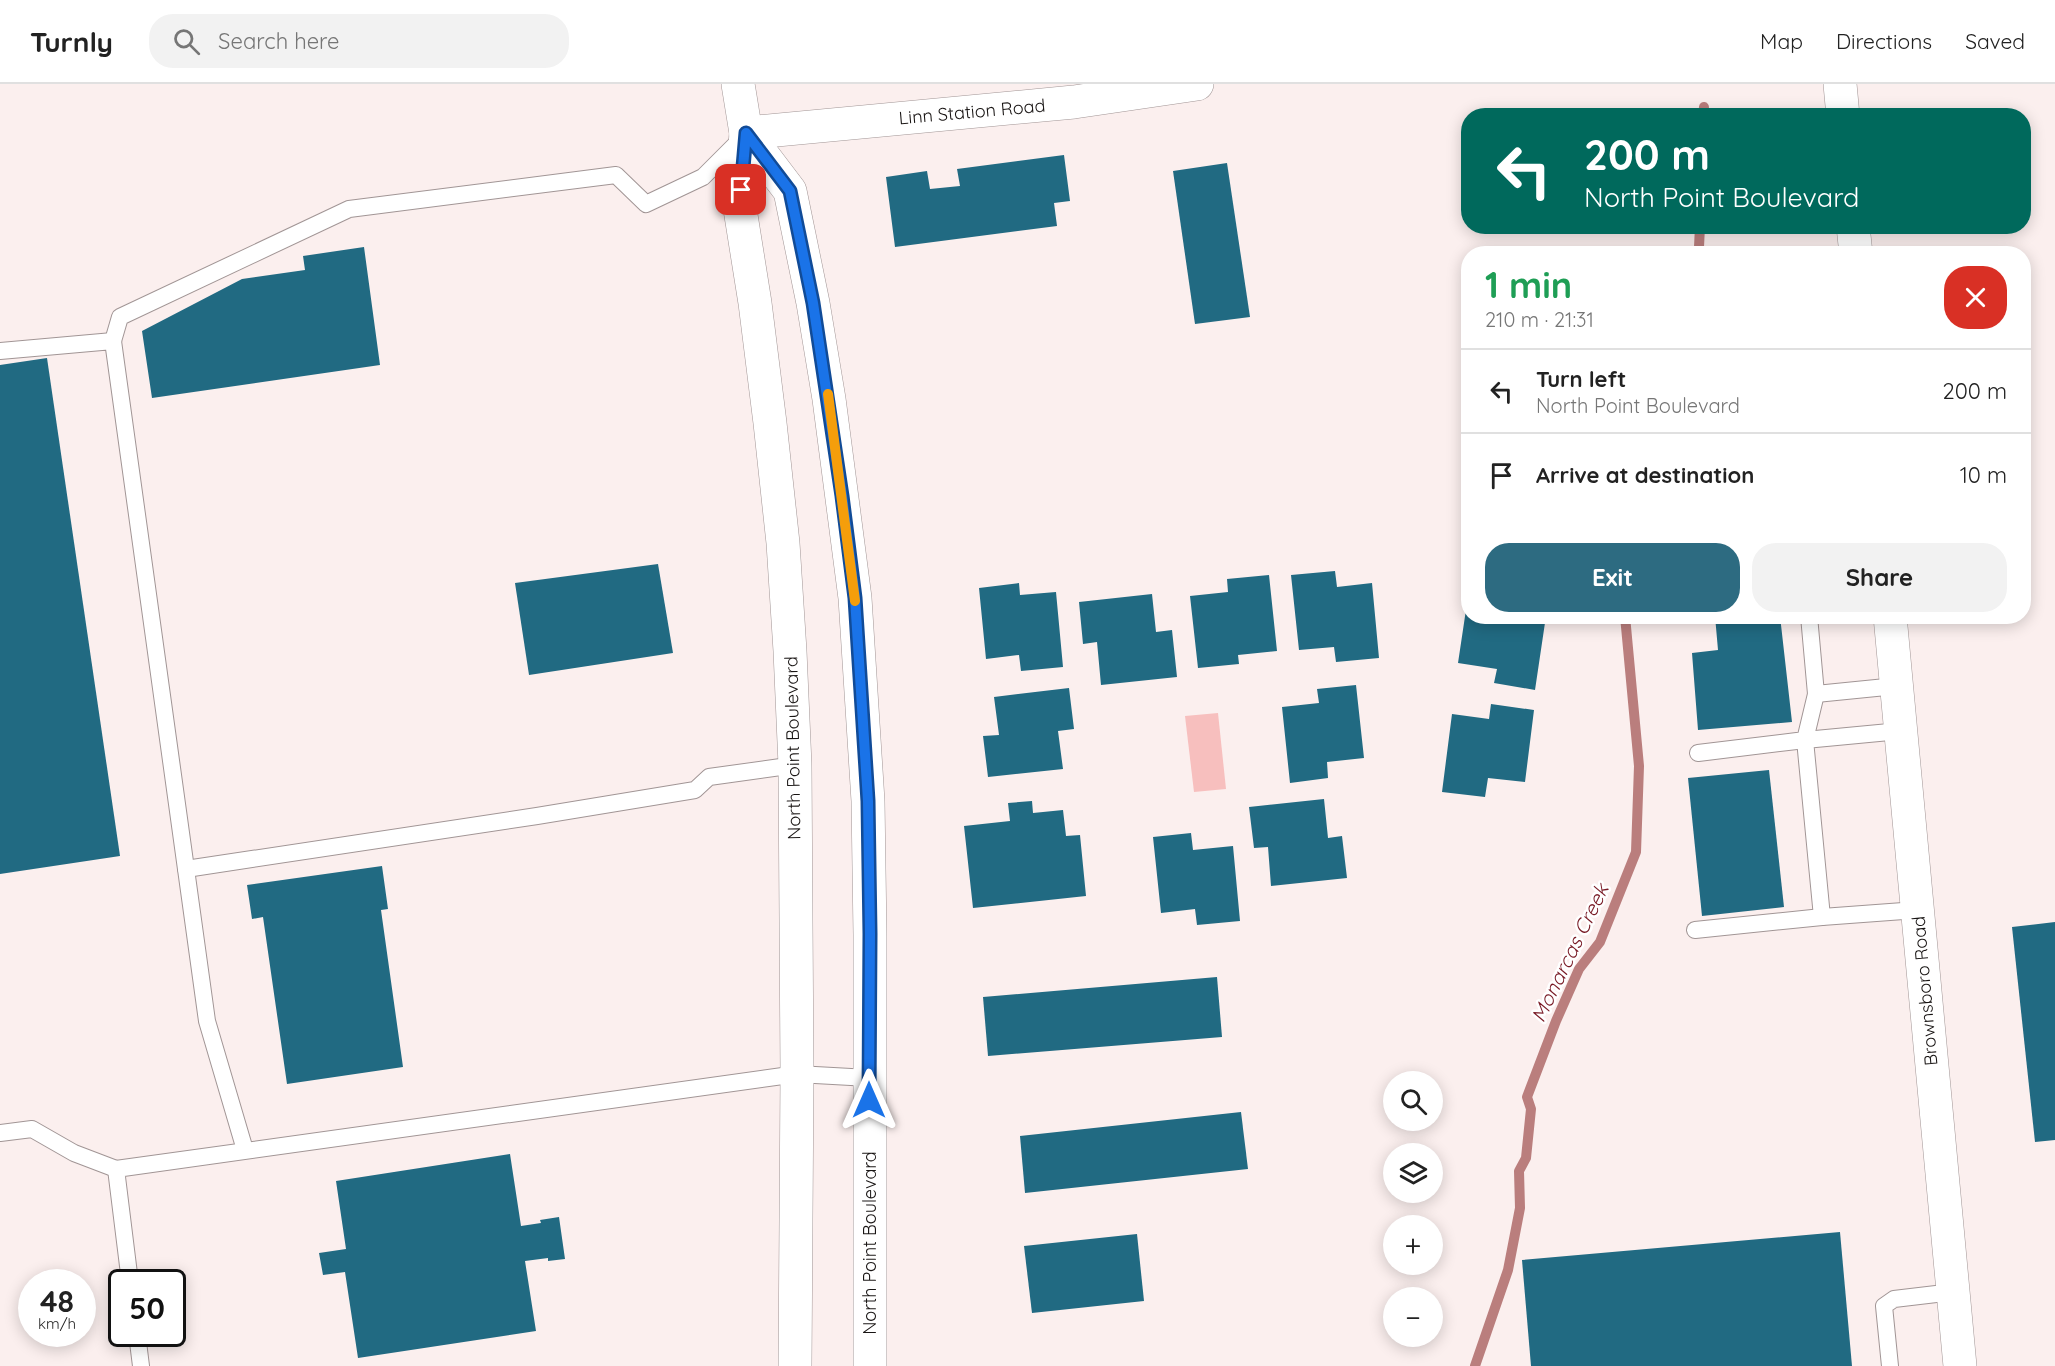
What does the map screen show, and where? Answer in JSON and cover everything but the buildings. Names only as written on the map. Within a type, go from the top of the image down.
[{"type":"main road","name":"North Point Boulevard","points":[[738,84],[746,133],[740,208],[756,314],[783,543],[790,651],[795,765],[795,1366]]},
{"type":"main road","name":"Linn Station Road","points":[[746,133],[1074,102],[1197,84]]},
{"type":"main road","points":[[1840,84],[1842,108]]},
{"type":"main road","name":"North Point Boulevard","points":[[746,133],[790,191],[813,303],[855,598],[867,790],[870,934],[870,1366]]},
{"type":"main road","name":"Brownsboro Road","points":[[1891,624],[1960,1366]]},
{"type":"lane","points":[[244,1150],[207,1021],[112,341],[120,317],[349,210],[616,175],[645,204],[703,177],[746,133]]},
{"type":"lane","points":[[0,351],[112,341]]},
{"type":"lane","points":[[1810,624],[1816,694],[1805,740],[1822,917]]},
{"type":"lane","points":[[1816,694],[1896,686]]},
{"type":"lane","points":[[1698,753],[1900,731]]},
{"type":"lane","points":[[186,869],[684,792],[695,790],[709,777],[795,765]]},
{"type":"lane","points":[[1695,930],[1917,910]]},
{"type":"lane","points":[[0,1133],[32,1129],[74,1153],[116,1169],[796,1074],[869,1078]]},
{"type":"lane","points":[[116,1169],[128,1269]]},
{"type":"lane","points":[[1890,1366],[1884,1306],[1894,1299],[1953,1292]]},
{"type":"lane","points":[[139,1347],[141,1366]]},
{"type":"shaded area","points":[[1218,713],[1226,789],[1194,792],[1185,716]]},
{"type":"waterway","name":"Monarcas Creek","points":[[1699,246],[1700,234]]},
{"type":"waterway","name":"Monarcas Creek","points":[[1475,1366],[1508,1270],[1520,1208],[1519,1171],[1526,1158],[1531,1109],[1527,1097],[1579,969],[1600,942],[1636,852],[1639,766],[1626,624]]},
{"type":"slow traffic","points":[[828,394],[855,601]]},
{"type":"route","points":[[741,190],[746,133],[790,191],[813,303],[842,496],[855,598],[868,801],[869,1100]]}]
